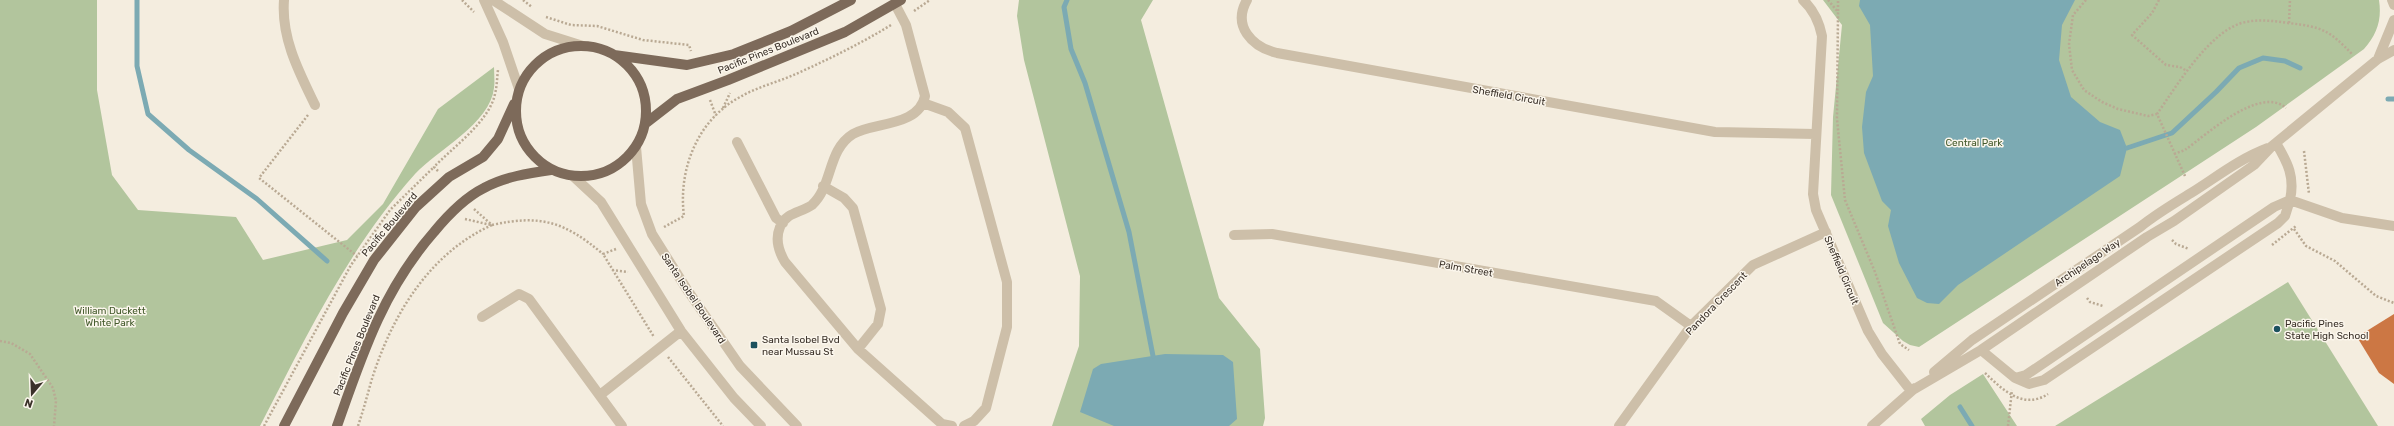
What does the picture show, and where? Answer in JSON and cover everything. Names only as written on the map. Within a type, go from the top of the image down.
[{"type":"main road","name":"Pacific Pines Boulevard","points":[[614,55],[687,65],[734,54],[791,31],[851,0]]},
{"type":"main road","name":"Pacific Pines Boulevard","points":[[646,123],[677,99],[728,80],[845,32],[898,2]]},
{"type":"main road","points":[[583,46],[599,48],[614,55],[630,68],[641,84],[646,103],[646,123],[636,147],[624,161],[609,171],[591,176],[573,176],[551,170],[534,158],[522,141],[516,122],[515,101],[519,89],[526,74],[537,62],[546,56],[566,47],[583,46]]},
{"type":"main road","name":"Pacific Boulevard","points":[[284,426],[343,313],[374,260],[416,207],[449,177],[483,156],[498,140],[515,101]]},
{"type":"main road","name":"Pacific Pines Boulevard","points":[[337,426],[382,307],[414,255],[449,215],[484,188],[522,174],[551,170]]},
{"type":"street","points":[[284,0],[288,39],[295,64],[315,105]]},
{"type":"street","points":[[484,0],[503,42],[519,89]]},
{"type":"street","points":[[493,0],[545,34],[583,46]]},
{"type":"street","name":"Sheffield Circuit","points":[[1247,0],[1242,14],[1242,25],[1247,35],[1255,44],[1277,53],[1715,132],[1816,134]]},
{"type":"street","name":"Sheffield Circuit","points":[[1803,0],[1811,8],[1819,22],[1822,36],[1813,194],[1816,210],[1868,331],[1882,354],[1912,391]]},
{"type":"street","points":[[2392,0],[2394,5]]},
{"type":"street","points":[[898,2],[925,96],[923,104],[910,115],[893,123],[853,134],[839,147],[823,186],[812,205],[791,214],[780,227],[778,249],[785,262],[858,349],[942,424],[952,426]]},
{"type":"street","name":"Archipelago Way","points":[[2378,60],[2394,20]]},
{"type":"street","name":"Archipelago Way","points":[[1912,391],[1981,350],[2174,221],[2254,165],[2274,145],[2378,60],[2394,50]]},
{"type":"street","points":[[923,104],[948,112],[965,128],[1007,282],[1007,328],[986,408],[974,421],[964,426]]},
{"type":"street","points":[[737,142],[776,218],[783,223]]},
{"type":"street","points":[[1981,350],[2015,378],[2029,384],[2044,380],[2278,223],[2285,216],[2293,184],[2290,167],[2274,145]]},
{"type":"street","name":"Archipelago Way","points":[[1872,426],[1972,340],[2140,227],[2165,208],[2190,194],[2244,158],[2274,145]]},
{"type":"street","name":"Santa Isobel Boulevard","points":[[636,147],[641,204],[652,234],[686,288],[740,366],[797,426]]},
{"type":"street","points":[[573,176],[601,202],[681,331],[734,398],[761,426]]},
{"type":"street","points":[[823,186],[844,198],[853,208],[881,309],[878,324],[858,349]]},
{"type":"street","points":[[2015,378],[2026,375],[2274,207],[2290,200],[2342,218],[2394,226]]},
{"type":"street","name":"Pandora Crescent","points":[[1619,426],[1691,326],[1753,265],[1826,232]]},
{"type":"street","name":"Palm Street","points":[[1234,235],[1272,234],[1656,301],[1691,326]]},
{"type":"street","points":[[482,317],[519,294],[529,299],[622,426]]},
{"type":"street","points":[[600,395],[681,331]]},
{"type":"path","points":[[652,234],[684,216],[682,190],[689,160],[704,128],[721,110],[740,96],[848,50],[903,19],[930,0]]},
{"type":"path","points":[[1828,0],[1838,12]]},
{"type":"path","points":[[1838,0],[1837,119],[1845,200],[1875,272],[1900,344],[1909,350]]},
{"type":"path","points":[[2086,0],[2073,15],[2069,44],[2072,70],[2084,90],[2102,102],[2118,109],[2148,116],[2157,114],[2205,48],[2232,28],[2244,22],[2262,20],[2315,26],[2334,34],[2354,55]]},
{"type":"path","points":[[2159,0],[2152,13],[2132,35],[2166,65],[2180,67],[2187,71]]},
{"type":"path","points":[[2289,23],[2290,0]]},
{"type":"path","points":[[2174,154],[2186,150],[2247,107],[2272,102],[2281,104],[2286,108]]},
{"type":"path","points":[[315,105],[297,132],[259,178],[357,256]]},
{"type":"path","points":[[2157,114],[2185,176]]},
{"type":"path","points":[[358,426],[372,382],[399,316],[419,283],[439,259],[455,245],[492,225],[449,215]]},
{"type":"path","points":[[2294,230],[2306,246],[2335,261],[2376,296],[2394,303]]},
{"type":"path","points":[[2172,240],[2176,244],[2194,251]]},
{"type":"path","points":[[627,245],[603,254],[661,348],[723,426]]},
{"type":"path","points":[[2087,298],[2090,302],[2109,308]]},
{"type":"path","points":[[0,341],[11,343],[30,354],[53,388],[56,401],[54,426]]},
{"type":"path","points":[[2008,426],[2008,408],[2015,378]]},
{"type":"green space","name":"William Duckett White Park","points":[[0,0],[97,0],[97,90],[112,175],[138,210],[236,217],[263,260],[347,240],[383,204],[438,109],[494,67],[494,88],[490,101],[483,113],[473,125],[415,174],[369,232],[349,263],[312,327],[260,426],[0,426]]},
{"type":"green space","points":[[1019,0],[1153,0],[1141,20],[1219,298],[1260,349],[1265,418],[1263,426],[1052,426],[1079,346],[1080,276],[1024,60],[1017,16]]},
{"type":"green space","name":"Central Park","points":[[1823,0],[2379,0],[2380,14],[2378,26],[2364,49],[2256,127],[1919,347],[1910,345],[1903,341],[1883,323],[1831,195],[1833,117],[1842,25]]},
{"type":"green space","points":[[2288,282],[2378,426],[2055,426]]},
{"type":"green space","points":[[1983,374],[2017,426],[1925,426],[1921,419],[1950,395]]},
{"type":"water","points":[[1860,0],[2075,0],[2062,25],[2059,60],[2071,97],[2100,122],[2120,130],[2127,148],[2120,176],[1958,285],[1939,304],[1927,303],[1917,298],[1899,263],[1888,226],[1891,210],[1882,201],[1864,153],[1862,127],[1866,92],[1873,76],[1870,25],[1859,6]]},
{"type":"water","points":[[1165,354],[1223,355],[1233,362],[1237,419],[1229,426],[1114,426],[1080,412],[1093,369],[1101,364]]},
{"type":"building","points":[[2394,314],[2394,384],[2379,373],[2357,337]]},
{"type":"waterway","points":[[137,0],[137,66],[148,114],[189,150],[257,199],[327,261]]},
{"type":"waterway","points":[[1067,0],[1064,7],[1071,49],[1085,83],[1129,232],[1153,356]]},
{"type":"waterway","points":[[2127,148],[2172,133],[2216,92],[2239,68],[2263,58],[2285,61],[2300,68]]},
{"type":"waterway","points":[[2388,99],[2394,99]]},
{"type":"waterway","points":[[1960,407],[1972,426]]},
{"type":"place","name":"Pacific Pines State High School","points":[[2277,329]]},
{"type":"place","name":"Santa Isobel Bvd near Mussau St","points":[[754,345]]}]
